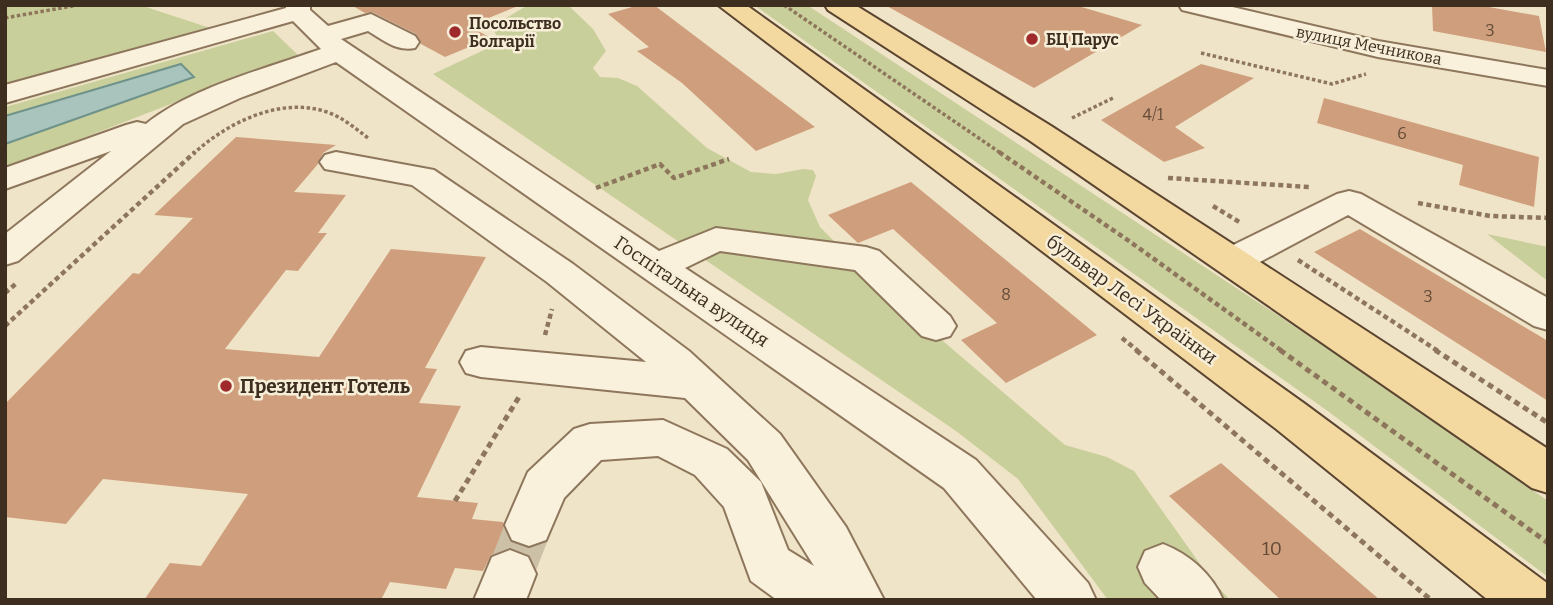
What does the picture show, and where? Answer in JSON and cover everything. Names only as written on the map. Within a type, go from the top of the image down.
[{"type":"main road","name":"бульвар Лесі Українки","points":[[730,5],[1279,408],[1529,600]]},
{"type":"main road","points":[[837,5],[1040,133],[1548,474]]},
{"type":"street","name":"вулиця Мечникова","points":[[1192,5],[1378,49],[1548,78]]},
{"type":"street","points":[[5,94],[315,26],[371,23],[406,42]]},
{"type":"street","points":[[11,180],[172,118],[230,92],[315,26]]},
{"type":"street","name":"Госпітальна вулиця","points":[[315,26],[657,267],[960,474],[1070,600]]},
{"type":"street","points":[[5,253],[172,118]]},
{"type":"street","points":[[336,162],[422,177],[560,273],[674,362],[764,447],[828,543],[858,600]]},
{"type":"street","points":[[1232,261],[1349,201],[1548,316]]},
{"type":"street","points":[[657,267],[716,239],[866,259],[936,326]]},
{"type":"street","points":[[481,362],[696,383]]},
{"type":"street","points":[[529,526],[545,486],[590,442],[663,438],[711,461],[744,496],[769,565],[821,600]]},
{"type":"path","points":[[5,18],[78,5]]},
{"type":"path","points":[[784,5],[1129,241],[1548,543]]},
{"type":"path","points":[[1201,53],[1332,84],[1368,74]]},
{"type":"path","points":[[1072,118],[1115,97]]},
{"type":"path","points":[[5,326],[204,144],[229,127],[267,112],[301,108],[339,118],[370,140]]},
{"type":"path","points":[[1061,111],[1083,124]]},
{"type":"path","points":[[589,190],[660,164],[674,178],[729,159]]},
{"type":"path","points":[[1159,172],[1181,186]]},
{"type":"path","points":[[1170,179],[1318,187]]},
{"type":"path","points":[[1203,200],[1548,423]]},
{"type":"path","points":[[1411,202],[1490,216],[1548,218]]},
{"type":"path","points":[[1244,441],[1431,600]]},
{"type":"green space","points":[[5,5],[140,5],[210,28],[5,85]]},
{"type":"green space","points":[[528,5],[568,5],[593,29],[606,51],[593,68],[600,77],[618,78],[637,86],[707,148],[751,172],[776,174],[813,170],[816,176],[808,200],[820,227],[882,289],[1065,445],[1107,457],[1134,471],[1210,578],[1230,600],[1108,600],[1018,479],[956,431],[433,74],[501,42],[491,27]]},
{"type":"green space","points":[[754,5],[807,5],[1391,390],[1548,501],[1548,577],[1329,412]]},
{"type":"green space","points":[[273,31],[298,55],[5,168],[5,107]]},
{"type":"green space","points":[[1487,234],[1548,247],[1548,280],[1545,279]]},
{"type":"water","points":[[181,64],[194,77],[5,144],[5,116]]},
{"type":"building","name":"Посольство Болгарії","points":[[351,5],[518,6],[469,26],[491,38],[445,57],[421,44],[416,34],[372,12],[365,13]]},
{"type":"building","points":[[639,5],[654,5],[815,127],[756,151],[682,83],[637,51],[649,47],[608,14]]},
{"type":"building","name":"БЦ Парус","points":[[885,5],[1075,5],[1142,25],[1034,88]]},
{"type":"building","points":[[1432,5],[1478,5],[1539,16],[1546,52],[1433,31]]},
{"type":"building","points":[[1201,64],[1254,78],[1175,127],[1205,148],[1164,162],[1101,120]]},
{"type":"building","points":[[1324,98],[1539,157],[1534,207],[1459,185],[1463,165],[1317,123]]},
{"type":"building","name":"Президент Готель","points":[[236,137],[336,145],[323,153],[318,164],[294,192],[346,195],[318,233],[327,233],[298,271],[286,270],[225,349],[319,357],[391,249],[486,257],[425,368],[437,369],[419,403],[461,406],[417,497],[478,503],[472,519],[503,522],[510,541],[531,548],[529,554],[509,548],[491,555],[483,571],[455,568],[446,589],[390,582],[381,600],[144,600],[170,563],[201,566],[248,494],[103,479],[66,524],[5,517],[5,404],[133,273],[139,274],[193,218],[154,215]]},
{"type":"building","points":[[911,182],[1097,335],[1006,383],[961,340],[997,323],[893,229],[858,243],[828,215]]},
{"type":"building","points":[[1360,229],[1548,341],[1548,401],[1314,252]]},
{"type":"building","points":[[1221,463],[1380,600],[1281,600],[1169,496]]},
{"type":"tunnel","points":[[510,574],[529,525]]},
{"type":"place","name":"Посольство Болгарії","points":[[455,32]]},
{"type":"place","name":"БЦ Парус","points":[[1032,39]]},
{"type":"place","name":"Президент Готель","points":[[226,386]]}]
